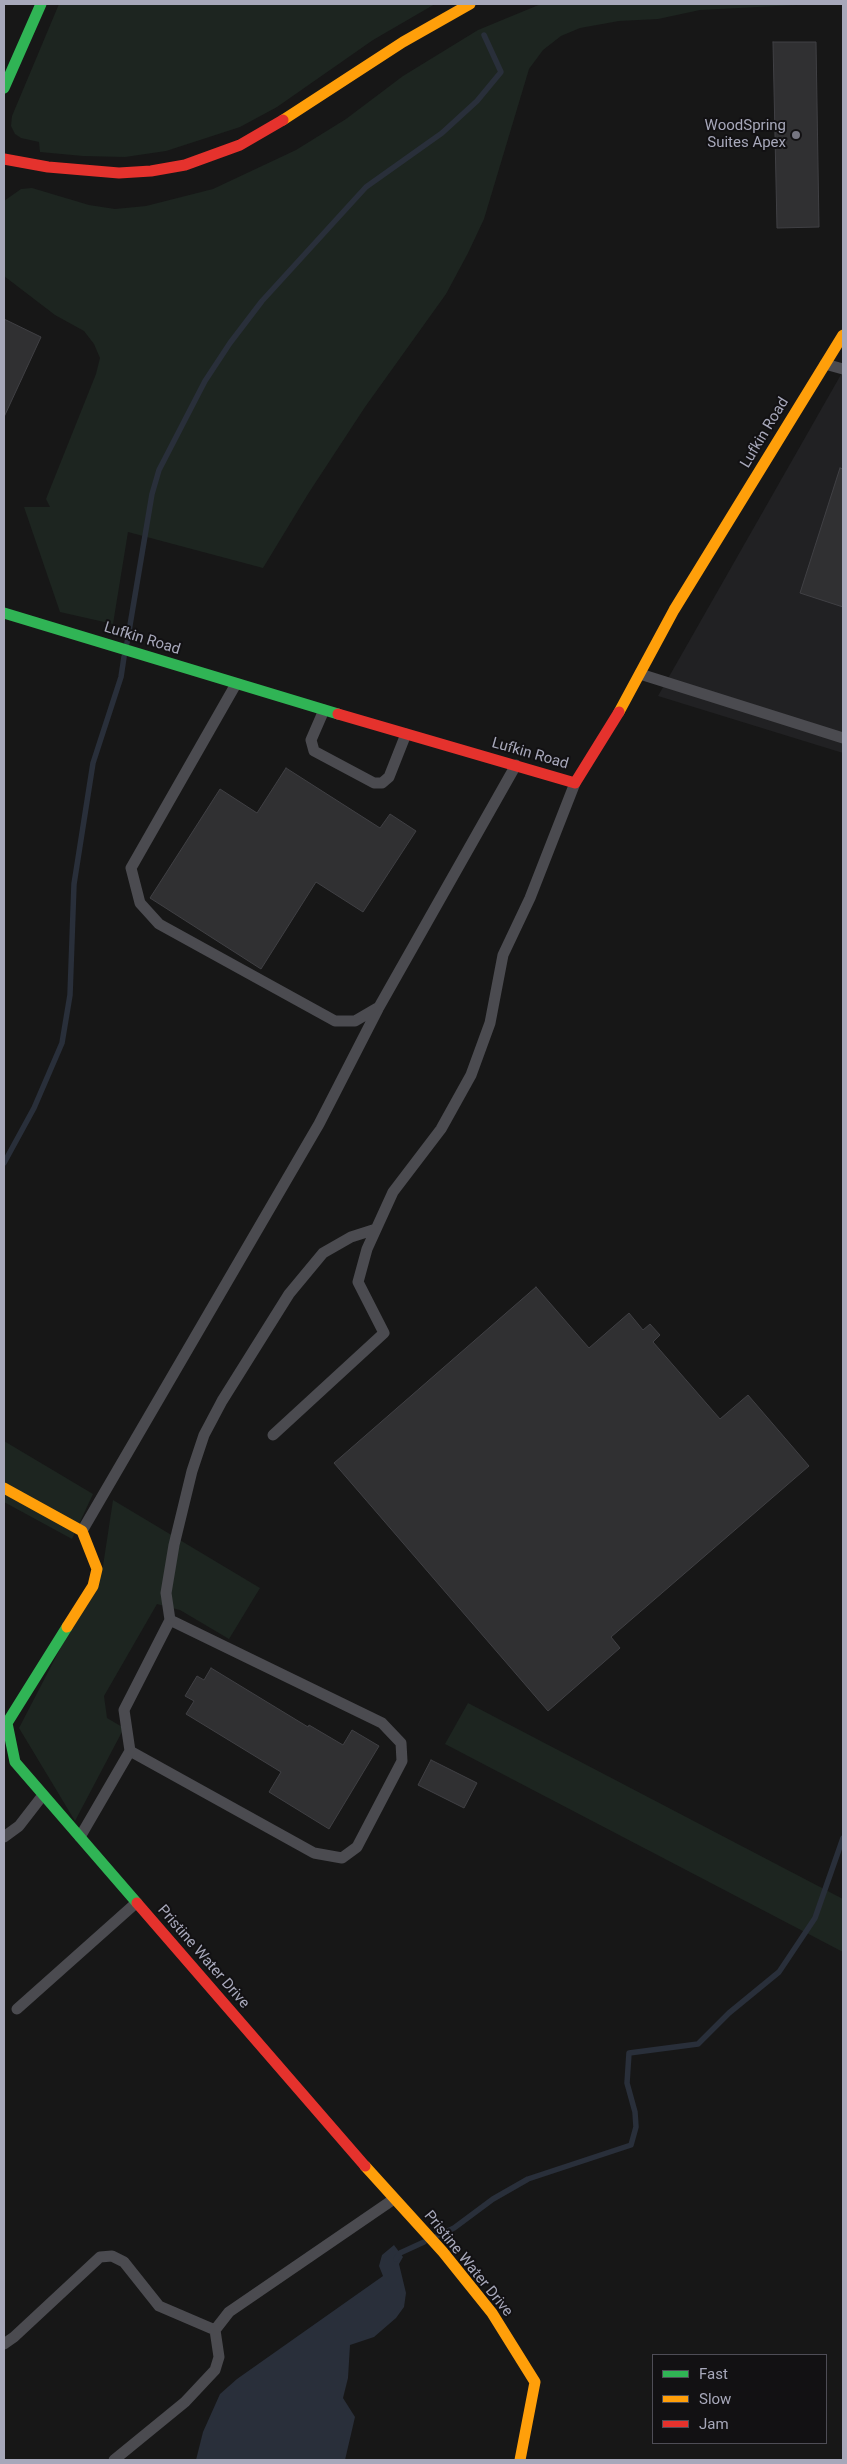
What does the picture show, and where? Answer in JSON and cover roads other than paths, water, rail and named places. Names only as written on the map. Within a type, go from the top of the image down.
[{"type":"main road","points":[[4,88],[41,4]]},
{"type":"main road","points":[[4,159],[48,167],[118,173],[151,172],[185,165],[248,141],[324,95],[403,42],[470,4]]},
{"type":"main road","name":"Lufkin Road","points":[[4,613],[236,684],[575,783],[640,674],[674,610],[843,334]]},
{"type":"main road","points":[[4,1488],[82,1531]]},
{"type":"main road","name":"Pristine Water Drive","points":[[82,1531],[97,1569],[93,1586],[8,1723],[7,1741],[15,1762],[397,2203],[443,2252],[492,2313],[535,2382],[520,2460]]},
{"type":"lane","points":[[825,364],[843,369]]},
{"type":"lane","points":[[640,674],[843,738]]},
{"type":"lane","points":[[236,684],[131,868],[140,903],[159,924],[335,1021],[355,1021],[379,1007]]},
{"type":"lane","points":[[324,710],[311,740],[314,751],[374,782],[382,783],[389,777],[406,734]]},
{"type":"lane","points":[[82,1531],[319,1124],[379,1007],[516,766]]},
{"type":"lane","points":[[273,1435],[384,1333],[358,1282],[367,1249],[393,1192],[441,1129],[472,1075],[490,1023],[503,955],[530,898],[575,783]]},
{"type":"lane","points":[[80,1838],[130,1751],[124,1710],[170,1620],[166,1592],[174,1545],[192,1472],[204,1435],[289,1294],[323,1253],[351,1237],[376,1229]]},
{"type":"lane","points":[[130,1751],[314,1853],[342,1858],[357,1847],[402,1761],[401,1743],[382,1723],[170,1620]]},
{"type":"lane","points":[[4,1837],[19,1826],[43,1795]]},
{"type":"lane","points":[[17,2009],[136,1903]]},
{"type":"lane","points":[[114,2460],[185,2402],[215,2370],[219,2357],[215,2330],[229,2312],[397,2203]]},
{"type":"lane","points":[[4,2344],[14,2337],[100,2257],[112,2256],[124,2262],[159,2306],[215,2330]]},
{"type":"waterway","points":[[127,643],[152,494],[159,470],[205,381],[230,343],[262,301],[366,187],[442,133],[477,101],[501,72],[484,35]]},
{"type":"waterway","points":[[4,1163],[34,1108],[62,1043],[70,995],[74,884],[93,763],[121,677],[124,657]]},
{"type":"waterway","points":[[437,2236],[454,2228],[493,2199],[528,2179],[631,2145],[636,2127],[635,2112],[627,2083],[629,2053],[698,2044],[729,2013],[779,1972],[815,1918],[843,1838]]},
{"type":"waterway","points":[[396,2259],[400,2253],[424,2242]]},
{"type":"place","name":"WoodSpring Suites Apex","points":[[796,135]]}]
